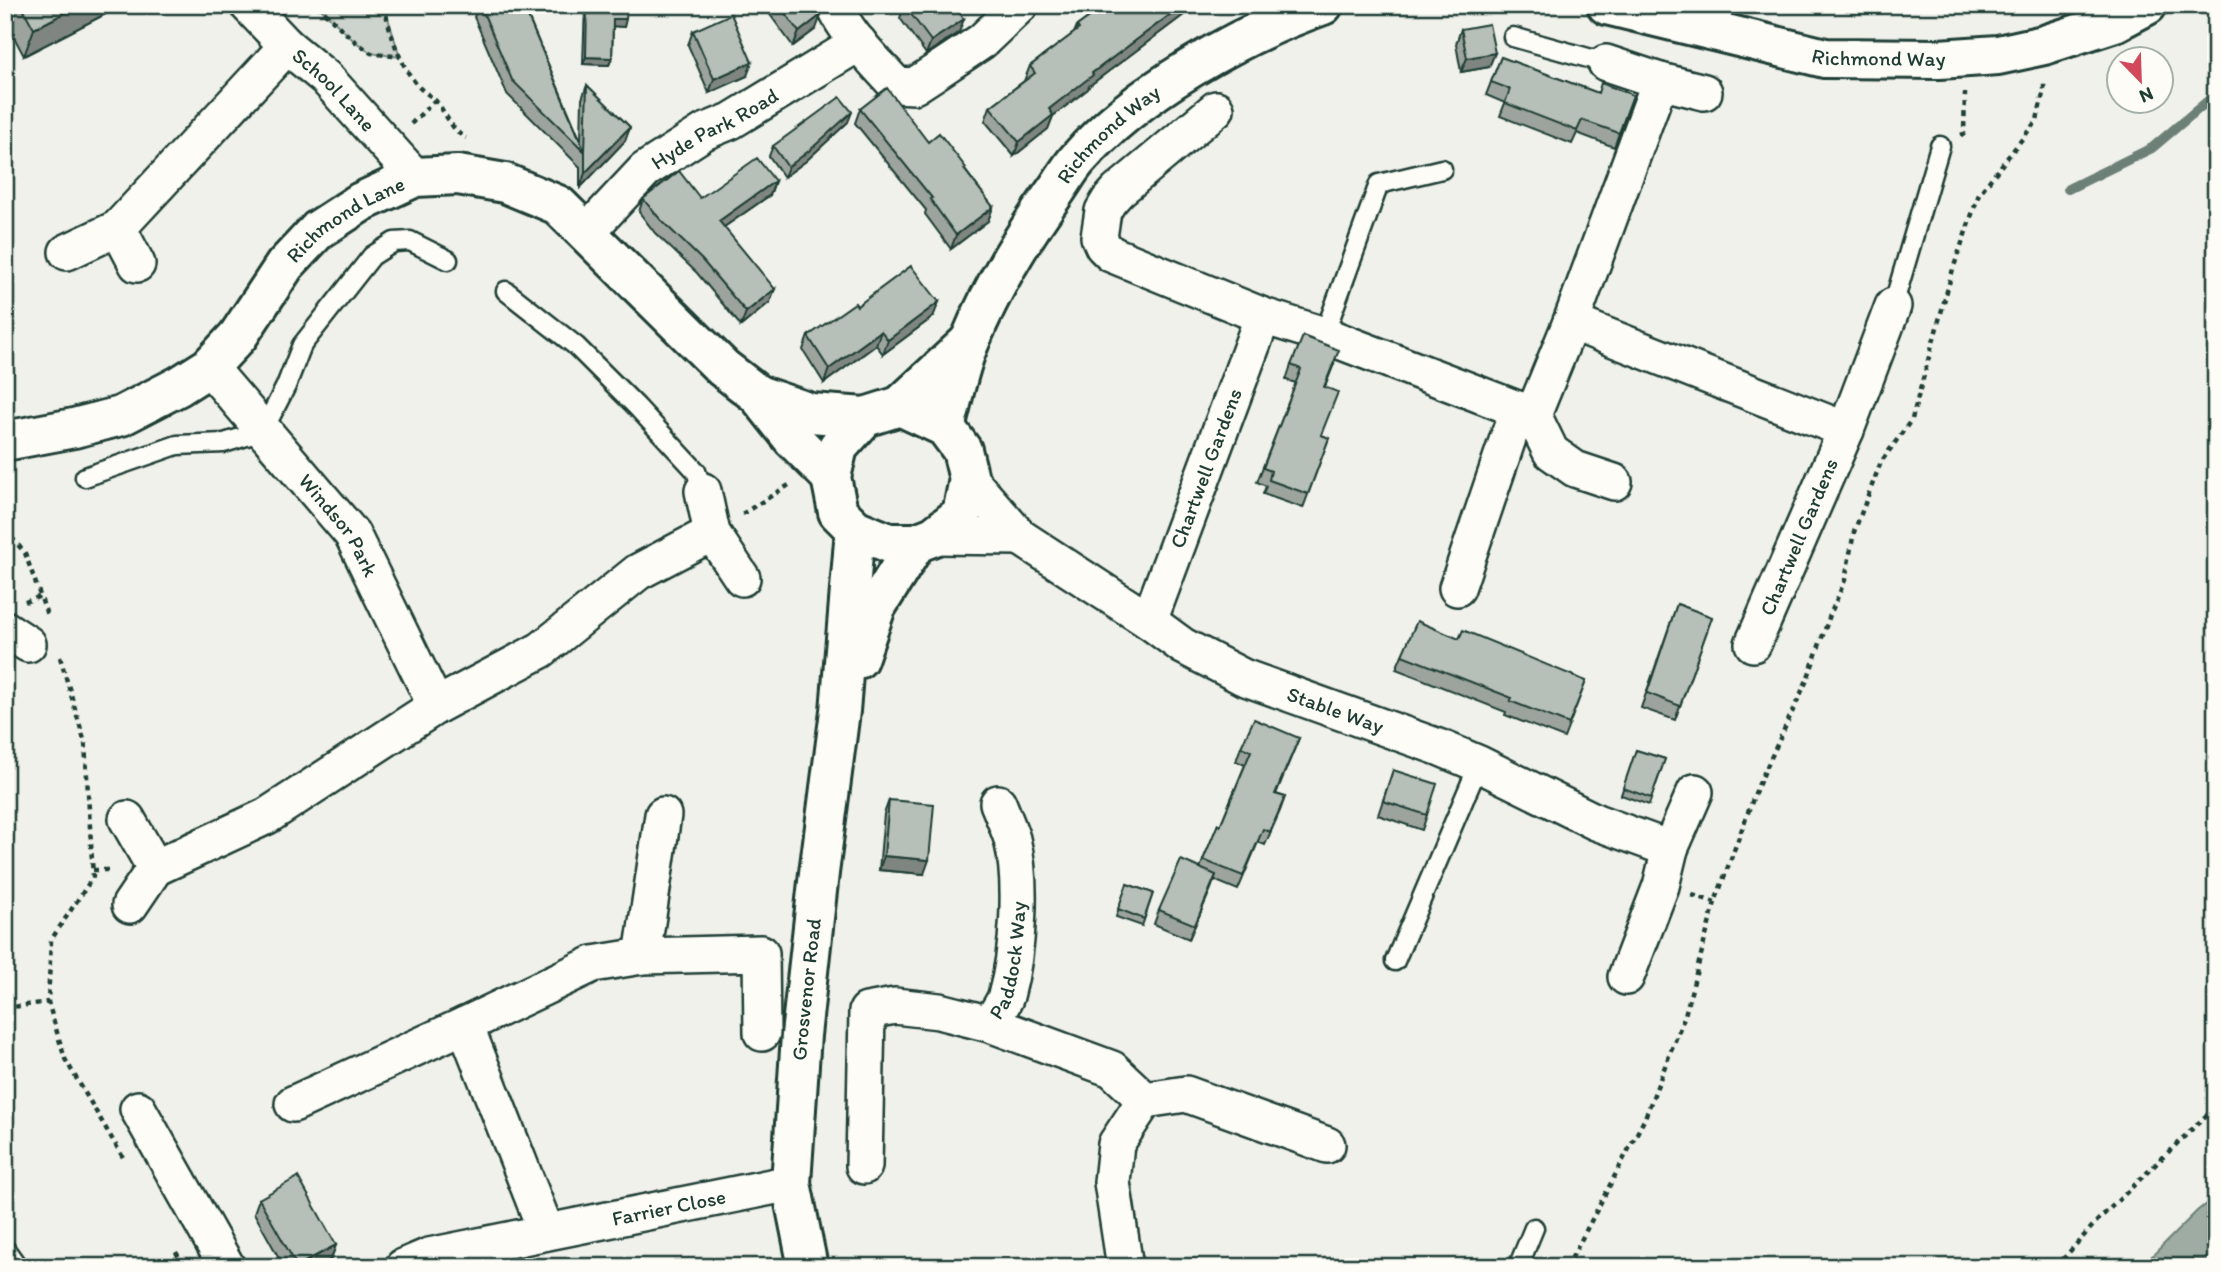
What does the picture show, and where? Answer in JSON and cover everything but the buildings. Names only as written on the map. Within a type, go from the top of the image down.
[{"type":"street","name":"School Lane","points":[[248,5],[287,46],[326,78],[415,177]]},
{"type":"street","points":[[834,5],[859,43],[896,85],[914,86],[982,41],[1020,5]]},
{"type":"street","name":"Richmond Way","points":[[945,427],[969,342],[1004,271],[1039,213],[1079,159],[1115,124],[1154,94],[1208,59],[1266,28],[1323,5]]},
{"type":"street","name":"Richmond Way","points":[[1607,5],[1825,58],[1939,59],[1998,55],[2044,45],[2115,22],[2147,5]]},
{"type":"street","name":"Hyde Park Road","points":[[587,232],[645,170],[704,132],[731,121],[859,43]]},
{"type":"street","points":[[67,252],[118,228],[287,46]]},
{"type":"street","points":[[1606,63],[1704,92]]},
{"type":"street","points":[[1457,588],[1526,412],[1571,322],[1660,81]]},
{"type":"street","points":[[1216,109],[1118,191],[1103,211],[1099,237],[1111,254],[1263,316],[1324,335],[1526,412],[1551,452],[1574,469],[1614,482]]},
{"type":"street","name":"Richmond Lane","points":[[11,434],[121,416],[180,386],[208,367],[237,336],[285,265],[318,230],[360,202],[415,177],[458,175],[505,183],[558,205],[723,368],[758,395],[793,439],[815,478]]},
{"type":"street","points":[[118,228],[137,264]]},
{"type":"street","name":"Chartwell Gardens","points":[[1753,644],[1846,430],[1893,306]]},
{"type":"street","name":"Chartwell Gardens","points":[[1149,621],[1263,316]]},
{"type":"street","points":[[1571,322],[1846,430]]},
{"type":"street","name":"Richmond Way","points":[[901,406],[969,342]]},
{"type":"street","name":"Windsor Park","points":[[208,367],[352,534],[436,706]]},
{"type":"street","name":"Richmond Lane","points":[[758,395],[811,413],[865,417]]},
{"type":"street","points":[[925,539],[962,514],[969,479],[962,450],[945,427],[901,406],[865,417],[815,478],[838,512],[855,529],[889,543],[925,539],[1020,537]]},
{"type":"street","name":"Stable Way","points":[[969,479],[1020,537],[1183,646],[1243,677],[1331,707],[1479,764],[1596,822],[1670,849]]},
{"type":"street","points":[[703,491],[712,533],[742,578]]},
{"type":"street","name":"Grosvenor Road","points":[[808,1267],[791,1182],[802,1022],[841,711],[855,529]]},
{"type":"street","points":[[130,905],[155,868],[267,816],[436,706],[541,650],[638,572],[712,533]]},
{"type":"street","name":"Grosvenor Road","points":[[841,711],[876,607],[925,539]]},
{"type":"street","points":[[1626,977],[1661,886],[1670,849],[1695,792]]},
{"type":"street","name":"Paddock Way","points":[[998,803],[1012,839],[1017,880],[1017,914],[1013,959],[1005,998],[990,1024],[1112,1069],[1145,1100]]},
{"type":"street","points":[[642,956],[663,814]]},
{"type":"street","points":[[127,819],[155,868]]},
{"type":"street","points":[[293,1104],[593,964],[642,956],[761,953],[762,1033]]},
{"type":"street","points":[[864,1166],[867,1012],[895,1006],[939,1011],[990,1024]]},
{"type":"street","points":[[465,1025],[546,1231]]},
{"type":"street","points":[[1125,1267],[1117,1226],[1113,1169],[1116,1144],[1145,1100],[1186,1094],[1327,1145]]},
{"type":"street","points":[[138,1109],[227,1267]]},
{"type":"street","name":"Farrier Close","points":[[403,1267],[429,1256],[487,1256],[546,1231],[791,1182]]},
{"type":"lane","points":[[1513,37],[1606,63]]},
{"type":"lane","points":[[1893,306],[1940,146]]},
{"type":"lane","points":[[1324,335],[1379,184],[1442,169]]},
{"type":"lane","points":[[85,477],[177,445],[224,443],[263,431],[286,386],[302,345],[372,256],[394,242],[410,242],[448,260]]},
{"type":"lane","points":[[506,291],[576,346],[637,407],[696,471],[703,491]]},
{"type":"lane","points":[[1395,961],[1479,764]]},
{"type":"lane","points":[[1518,1267],[1535,1227]]},
{"type":"lane","points":[[5,1249],[18,1267]]},
{"type":"path","points":[[317,5],[352,39],[372,53],[400,57]]},
{"type":"path","points":[[384,5],[400,57],[418,86],[435,100],[462,136],[473,140]]},
{"type":"path","points":[[1567,1267],[1644,1120],[1681,1027],[1715,902],[1757,788],[1807,680],[1845,580],[1854,532],[1881,462],[1912,419],[1953,269],[1979,194],[2037,120],[2044,89],[2044,45]]},
{"type":"path","points":[[1940,146],[1964,134],[1965,57]]},
{"type":"path","points":[[712,533],[815,478]]},
{"type":"path","points":[[5,530],[25,553],[35,636],[85,743],[93,877],[51,940],[48,1002],[65,1059],[128,1167]]},
{"type":"path","points":[[5,1008],[48,1002]]},
{"type":"path","points":[[2056,1267],[2097,1221],[2216,1106]]},
{"type":"path","points":[[172,1245],[184,1267]]},
{"type":"shaded area","points":[[317,5],[384,5],[400,57],[371,53],[352,39]]},
{"type":"shaded area","points":[[2216,1196],[2216,1267],[2141,1267],[2197,1211]]},
{"type":"waterway","points":[[2068,189],[2152,148],[2216,94]]}]
